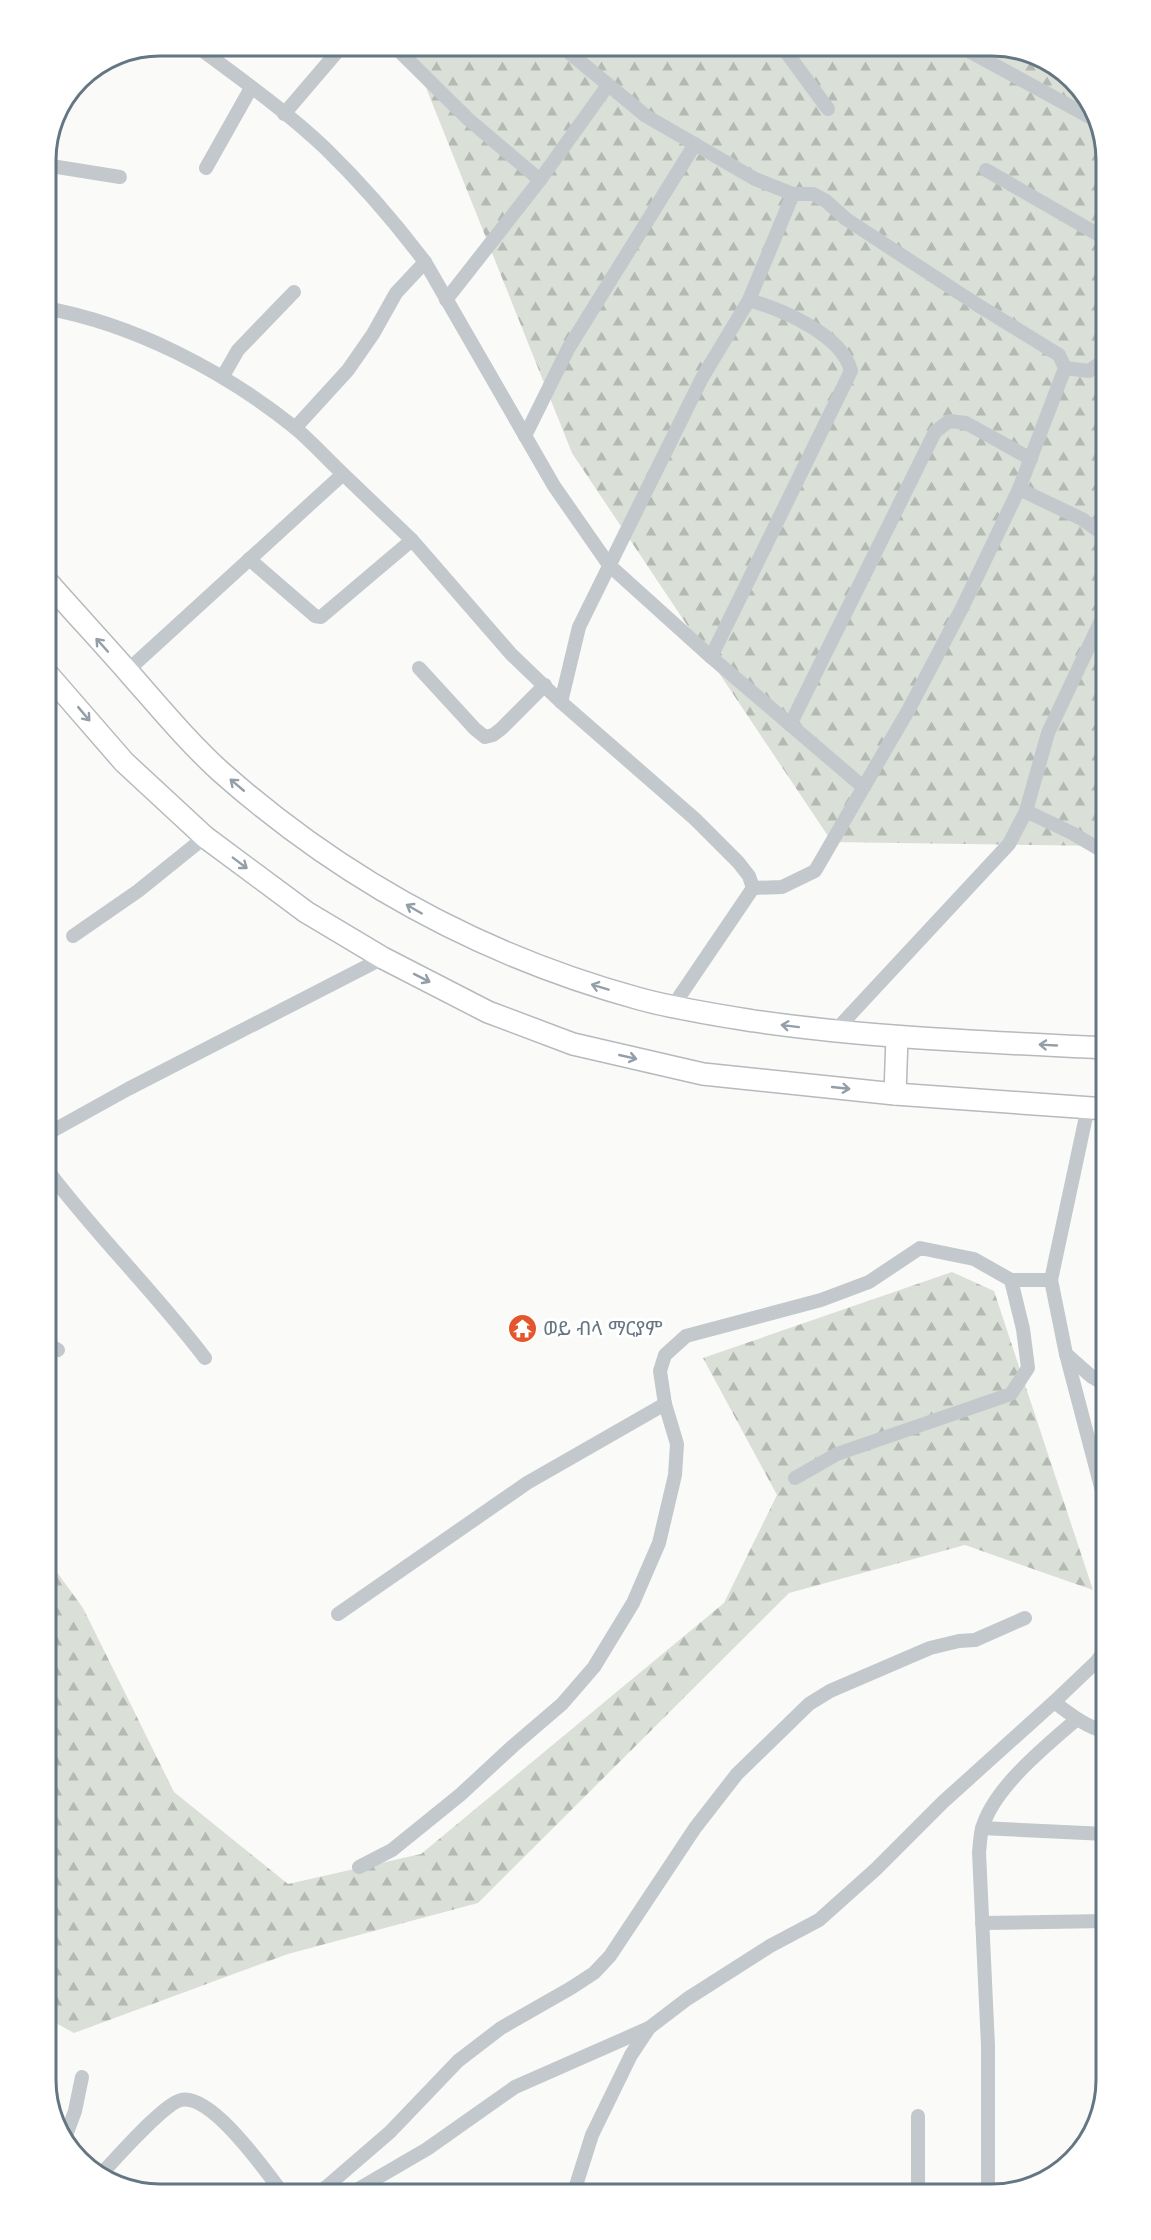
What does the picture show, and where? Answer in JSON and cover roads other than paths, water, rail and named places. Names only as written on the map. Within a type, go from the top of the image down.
[{"type":"main road","points":[[56,591],[187,740],[277,819],[354,874],[431,919],[542,969],[643,1000],[749,1020],[897,1038],[1096,1048]]},
{"type":"main road","points":[[56,690],[124,762],[205,837],[306,912],[382,958],[488,1012],[573,1044],[703,1074],[895,1094],[1096,1108]]},
{"type":"main road","points":[[895,1094],[897,1038]]},
{"type":"street","points":[[219,56],[251,88],[324,147],[382,208],[425,261],[554,486],[609,565],[711,657],[862,786]]},
{"type":"street","points":[[284,114],[334,56]]},
{"type":"street","points":[[404,56],[468,119],[540,180]]},
{"type":"street","points":[[573,56],[646,116],[755,179],[793,194],[813,194],[826,201],[846,219],[975,304],[1059,355],[1065,368],[1019,489],[962,608],[930,670],[815,871],[782,886],[753,888]]},
{"type":"street","points":[[789,56],[828,109]]},
{"type":"street","points":[[978,56],[1085,114]]},
{"type":"street","points":[[446,300],[540,180],[608,85]]},
{"type":"street","points":[[206,168],[251,88]]},
{"type":"street","points":[[525,435],[568,350],[695,144]]},
{"type":"street","points":[[56,167],[120,177]]},
{"type":"street","points":[[986,170],[1096,233]]},
{"type":"street","points":[[561,702],[579,627],[702,378],[749,300],[793,194]]},
{"type":"street","points":[[295,428],[348,370],[373,334],[396,293],[425,261]]},
{"type":"street","points":[[223,376],[238,350],[294,292]]},
{"type":"street","points":[[711,657],[851,371],[849,361],[827,338],[782,311],[749,300]]},
{"type":"street","points":[[56,309],[142,336],[223,376],[295,428],[412,540],[511,654],[561,702],[695,819],[738,862],[749,876],[753,888]]},
{"type":"street","points":[[1065,368],[1089,371],[1096,366]]},
{"type":"street","points":[[790,725],[934,432],[949,421],[966,423],[1030,459]]},
{"type":"street","points":[[127,671],[343,474]]},
{"type":"street","points":[[1019,489],[1082,519],[1096,529]]},
{"type":"street","points":[[249,558],[315,616],[321,617],[412,540]]},
{"type":"street","points":[[835,1031],[1009,844],[1026,811],[1048,733],[1096,631]]},
{"type":"street","points":[[420,668],[485,737],[501,729],[545,685]]},
{"type":"street","points":[[1026,811],[1096,847]]},
{"type":"street","points":[[73,936],[138,891],[205,837]]},
{"type":"street","points":[[673,1006],[753,888]]},
{"type":"street","points":[[56,1129],[139,1083],[382,958]]},
{"type":"street","points":[[1096,1112],[1051,1280],[1066,1354],[1096,1468]]},
{"type":"street","points":[[56,1181],[124,1265],[186,1333],[205,1358]]},
{"type":"street","points":[[359,1868],[392,1850],[460,1795],[562,1704],[594,1667],[633,1603],[659,1544],[675,1475],[677,1444],[664,1404],[660,1371],[665,1354],[687,1336],[821,1300],[868,1282],[920,1248],[974,1259],[1011,1280],[1051,1280]]},
{"type":"street","points":[[795,1478],[837,1454],[1011,1394],[1028,1368],[1023,1329],[1011,1280]]},
{"type":"street","points":[[1066,1354],[1096,1379]]},
{"type":"street","points":[[338,1614],[527,1484],[664,1404]]},
{"type":"street","points":[[330,2184],[390,2132],[458,2061],[501,2028],[571,1988],[600,1967],[610,1956],[694,1828],[737,1774],[809,1704],[830,1691],[930,1648],[959,1641],[975,1641],[1025,1617]]},
{"type":"street","points":[[367,2184],[427,2149],[515,2087],[649,2028],[687,1999],[770,1946],[819,1920],[876,1869],[943,1802],[1096,1662]]},
{"type":"street","points":[[1054,1702],[1096,1730]]},
{"type":"street","points":[[988,2184],[988,2046],[979,1852],[982,1828],[993,1804],[1032,1758],[1077,1719]]},
{"type":"street","points":[[982,1828],[1096,1834]]},
{"type":"street","points":[[982,1923],[1096,1921]]},
{"type":"street","points":[[576,2184],[592,2135],[632,2055],[649,2028]]},
{"type":"street","points":[[68,2130],[75,2111],[82,2077]]},
{"type":"street","points":[[106,2169],[160,2115],[176,2103],[190,2100],[206,2107],[237,2133],[276,2184]]},
{"type":"street","points":[[918,2116],[918,2184]]},
{"type":"place","name":"ወይ ብላ ማርያም","points":[[522,1329]]}]
